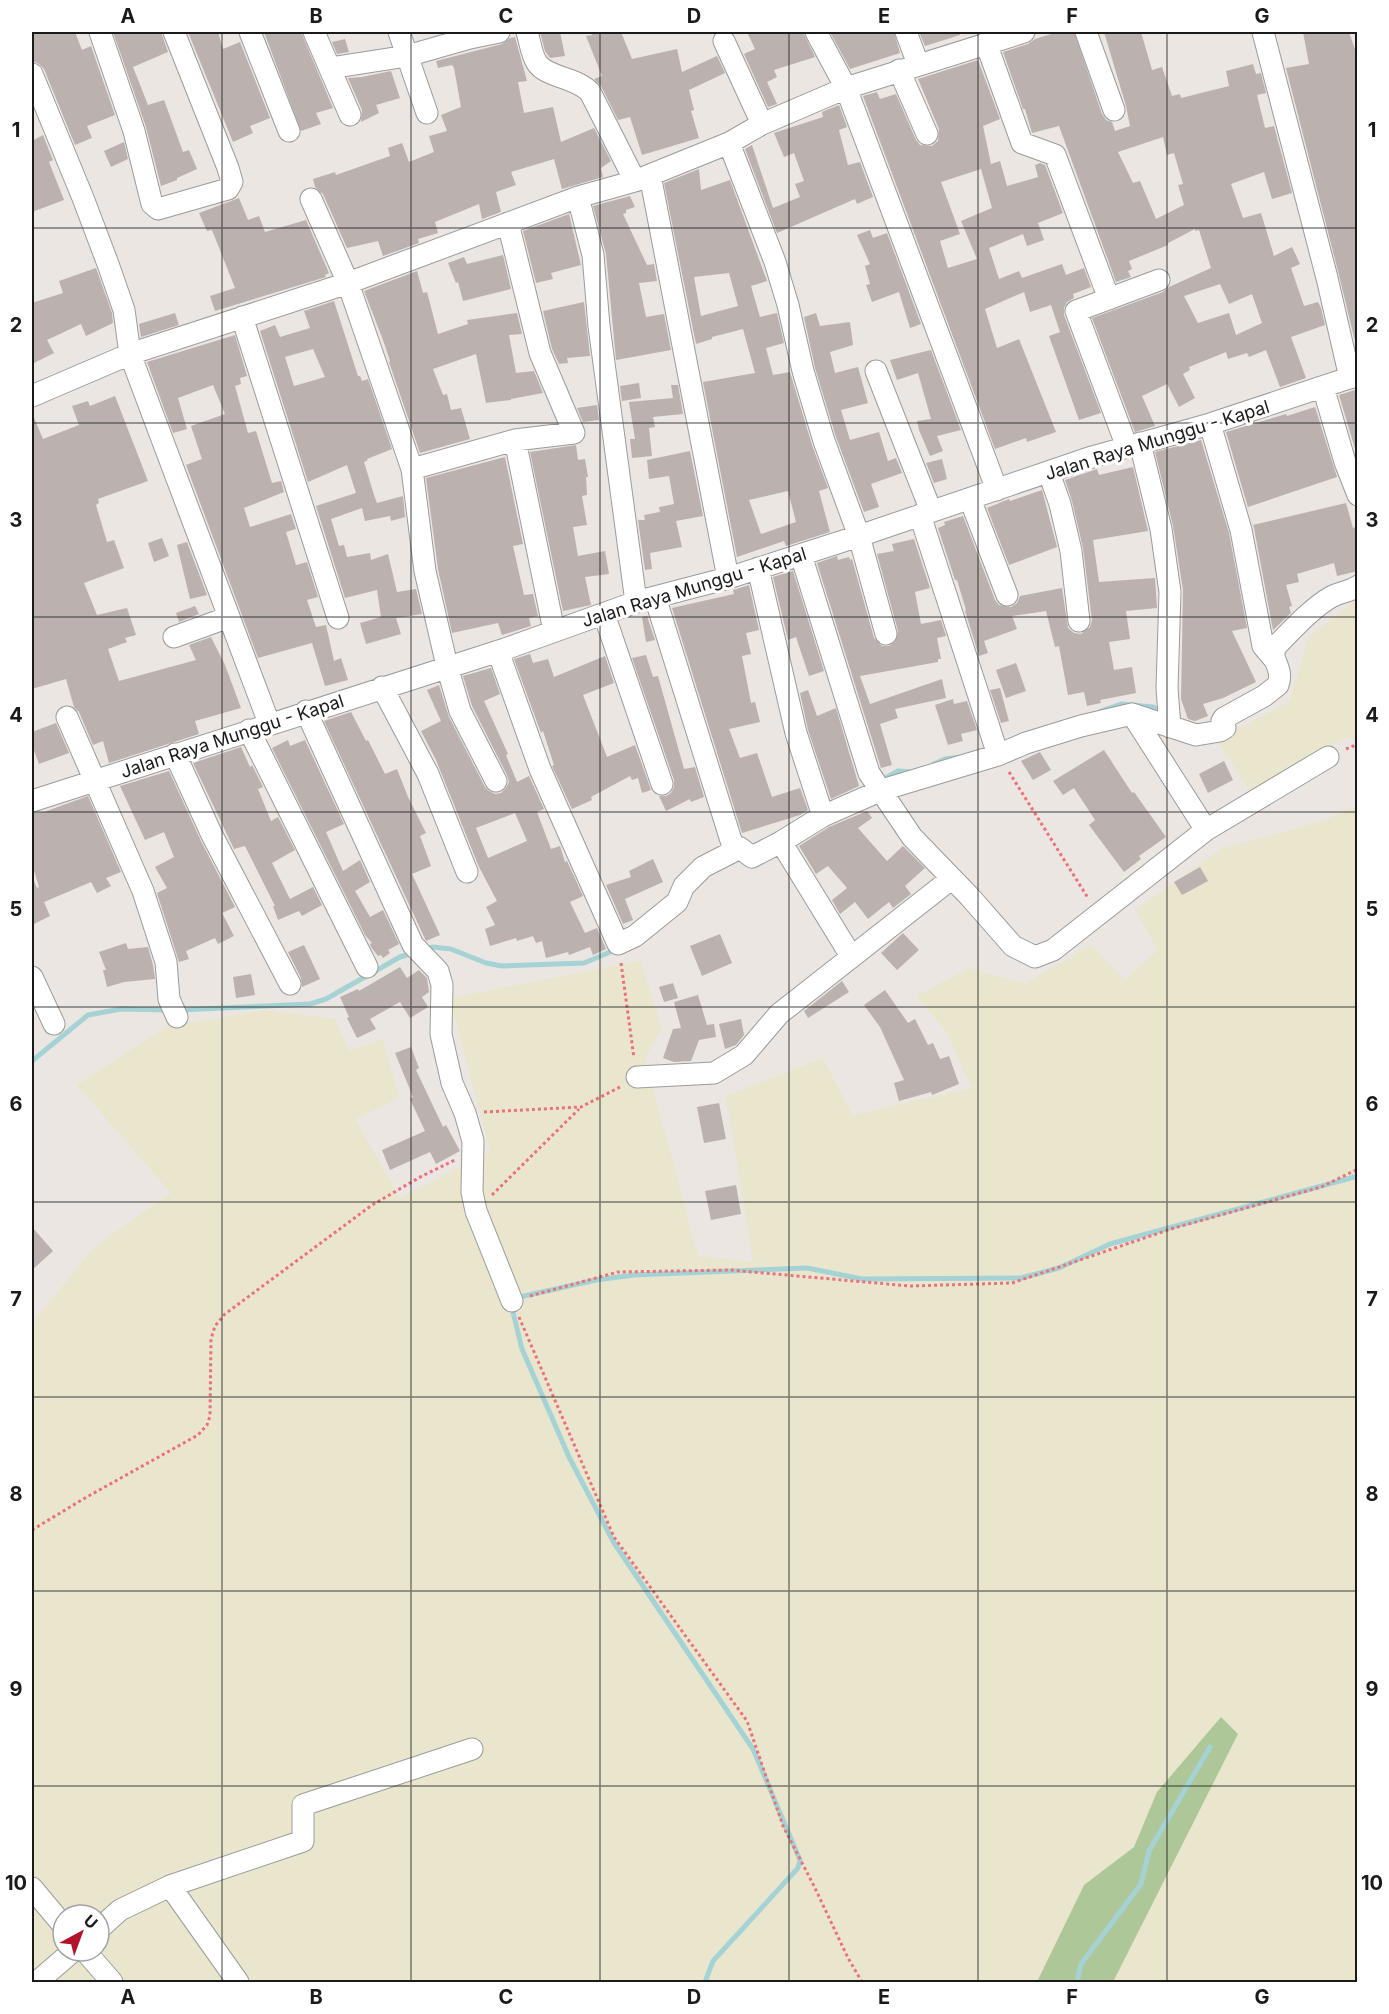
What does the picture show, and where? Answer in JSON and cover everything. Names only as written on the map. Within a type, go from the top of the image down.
[{"type":"street","points":[[100,32],[113,64],[134,131],[152,204],[158,209],[228,189],[232,182],[174,32]]},
{"type":"street","points":[[250,32],[289,132]]},
{"type":"street","points":[[314,32],[350,116]]},
{"type":"street","points":[[399,32],[427,113]]},
{"type":"street","points":[[330,68],[407,56],[469,34],[499,32]]},
{"type":"street","points":[[527,32],[534,57],[542,68],[547,72],[579,82],[590,92],[642,178],[728,578]]},
{"type":"street","points":[[816,32],[846,88],[997,490]]},
{"type":"street","points":[[906,32],[909,67],[927,134]]},
{"type":"street","points":[[32,396],[130,354],[348,283],[578,197],[642,178],[729,143],[762,124],[846,88],[1024,32]]},
{"type":"street","points":[[1086,32],[1114,110]]},
{"type":"street","points":[[1263,32],[1354,377]]},
{"type":"street","points":[[724,41],[762,124]]},
{"type":"street","points":[[986,43],[1022,143],[1055,155],[1109,299]]},
{"type":"street","points":[[32,74],[83,198],[124,310],[130,354],[229,618],[259,726],[367,967]]},
{"type":"street","points":[[729,143],[775,262],[789,305],[803,371],[824,441],[859,536],[886,634]]},
{"type":"street","points":[[578,197],[593,255],[599,326],[645,600],[734,850]]},
{"type":"street","points":[[311,199],[348,283],[412,469],[425,571],[447,666],[460,711],[496,781]]},
{"type":"street","points":[[412,469],[515,440],[574,433],[540,353],[508,224]]},
{"type":"street","points":[[1159,280],[1076,311],[1134,445],[1161,528],[1170,592],[1167,688],[1170,727]]},
{"type":"street","points":[[242,317],[338,618]]},
{"type":"street","points":[[876,371],[926,513],[998,755]]},
{"type":"street","name":"Jalan Raya Munggu - Kapal","points":[[33,796],[94,780],[498,651],[645,600],[728,578],[1134,445],[1210,424],[1354,377]]},
{"type":"street","points":[[1323,387],[1358,495]]},
{"type":"street","points":[[498,651],[540,769],[618,944],[635,936],[677,902],[684,886],[703,867],[740,848],[752,857],[781,843],[823,816],[882,790],[998,755],[1026,743],[1132,714],[1196,735],[1220,731],[1225,728],[1222,721],[1224,718],[1264,696],[1278,685],[1280,669],[1263,646],[1241,531],[1210,424]]},
{"type":"street","points":[[515,440],[554,631]]},
{"type":"street","points":[[1049,473],[1060,504],[1071,550],[1079,621]]},
{"type":"street","points":[[970,499],[1007,595]]},
{"type":"street","points":[[801,555],[869,773],[912,837],[1013,946],[1035,957],[1053,950],[1099,916],[1206,830],[1328,757]]},
{"type":"street","points":[[759,568],[796,733],[823,816]]},
{"type":"street","points":[[1274,659],[1274,649],[1318,606],[1332,596],[1352,591],[1358,586]]},
{"type":"street","points":[[604,614],[662,784]]},
{"type":"street","points":[[174,637],[229,618]]},
{"type":"street","points":[[382,687],[428,774],[467,872]]},
{"type":"street","points":[[306,711],[413,945],[438,971],[442,985],[441,1034],[452,1083],[465,1113],[473,1141],[472,1192],[476,1211],[512,1301]]},
{"type":"street","points":[[1132,714],[1206,830]]},
{"type":"street","points":[[67,717],[143,891],[166,962],[171,998]]},
{"type":"street","points":[[175,754],[212,835],[290,984]]},
{"type":"street","points":[[781,843],[850,956]]},
{"type":"street","points":[[637,1077],[714,1073],[744,1055],[779,1014],[951,879]]},
{"type":"street","points":[[32,977],[54,1024]]},
{"type":"street","points":[[111,1918],[120,1910],[170,1887],[303,1840],[303,1805],[472,1749]]},
{"type":"street","points":[[170,1887],[238,1983]]},
{"type":"street","points":[[32,1888],[51,1911]]},
{"type":"street","points":[[37,1983],[60,1963]]},
{"type":"street","points":[[95,1963],[112,1983]]},
{"type":"path","points":[[998,755],[1099,916]]},
{"type":"path","points":[[476,1211],[581,1107],[637,1077],[618,944]]},
{"type":"path","points":[[465,1113],[581,1107]]},
{"type":"path","points":[[32,1530],[203,1430],[210,1416],[211,1339],[215,1326],[225,1314],[372,1205],[422,1176],[474,1151]]},
{"type":"path","points":[[862,1983],[783,1827],[747,1721],[614,1537],[512,1301],[618,1272],[730,1270],[910,1286],[1012,1283],[1174,1228],[1321,1187],[1358,1169]]},
{"type":"shaded area","points":[[1357,598],[1357,744],[1349,736],[1250,792],[1218,741],[1290,701],[1308,638]]},
{"type":"shaded area","points":[[1352,807],[1358,814],[1357,1982],[32,1982],[32,1324],[94,1247],[171,1193],[77,1085],[166,1027],[265,1010],[335,1019],[349,1051],[383,1039],[399,1098],[355,1119],[400,1198],[490,1151],[450,998],[641,961],[662,1029],[645,1058],[698,1256],[753,1262],[726,1096],[823,1058],[852,1115],[972,1088],[946,1031],[916,996],[970,968],[1025,984],[1091,945],[1125,980],[1158,950],[1135,910],[1221,849],[1326,820]]},
{"type":"green space","points":[[1221,1717],[1238,1734],[1113,1982],[1037,1982],[1084,1885],[1134,1847],[1157,1792]]},
{"type":"building","points":[[32,32],[75,32],[82,50],[91,46],[115,115],[87,126],[92,138],[75,145],[44,69],[33,61]]},
{"type":"building","points":[[113,32],[161,32],[168,52],[133,67],[148,105],[164,100],[183,152],[189,150],[197,169],[161,186],[146,127]]},
{"type":"building","points":[[188,32],[218,32],[223,49],[240,42],[270,118],[250,126],[253,133],[233,142]]},
{"type":"building","points":[[264,32],[301,32],[333,108],[316,113],[321,124],[301,131]]},
{"type":"building","points":[[540,32],[560,32],[565,56],[550,58],[545,51]]},
{"type":"building","points":[[591,32],[621,32],[632,59],[677,49],[682,72],[717,56],[725,73],[689,90],[694,110],[691,111],[699,138],[642,155],[630,117],[618,120],[601,86],[594,79],[602,76],[586,36],[592,35]]},
{"type":"building","points":[[747,32],[803,32],[815,57],[774,70],[777,77],[767,82],[777,104],[768,107],[744,54],[755,49]]},
{"type":"building","points":[[830,32],[894,32],[900,53],[850,69]]},
{"type":"building","points":[[919,32],[959,32],[960,35],[925,46]]},
{"type":"building","points":[[1058,32],[1074,32],[1102,114],[1106,120],[1112,122],[1115,131],[1130,126],[1104,32],[1141,32],[1152,70],[1162,67],[1172,96],[1180,94],[1181,98],[1229,86],[1226,71],[1253,64],[1256,74],[1261,73],[1266,93],[1257,95],[1265,128],[1274,126],[1292,193],[1272,199],[1264,172],[1231,184],[1243,218],[1261,213],[1274,256],[1292,247],[1300,264],[1291,268],[1304,306],[1318,302],[1321,308],[1325,325],[1291,337],[1306,378],[1280,387],[1266,350],[1249,357],[1247,353],[1228,359],[1226,352],[1189,367],[1190,370],[1183,374],[1195,398],[1179,407],[1167,384],[1142,396],[1155,426],[1135,432],[1092,318],[1163,292],[1211,268],[1199,230],[1195,231],[1195,229],[1168,245],[1129,261],[1132,269],[1128,271],[1131,277],[1116,282],[1059,126],[1032,133],[1003,52],[1028,44],[1035,39]],"holes":[[[1163,137],[1167,155],[1174,153],[1183,184],[1178,185],[1184,205],[1156,219],[1140,181],[1133,183],[1118,152]],[[1220,284],[1229,304],[1252,294],[1262,323],[1236,335],[1229,313],[1198,323],[1184,296]]]},
{"type":"building","points":[[1303,32],[1349,32],[1358,58],[1358,354],[1286,68],[1309,64]]},
{"type":"building","points":[[515,37],[527,81],[518,82],[524,113],[553,107],[561,142],[594,128],[611,161],[601,168],[603,177],[562,189],[554,159],[511,172],[516,185],[496,192],[501,212],[482,219],[479,204],[435,222],[438,233],[418,239],[419,243],[383,256],[378,241],[347,248],[323,194],[315,187],[313,179],[335,172],[336,175],[390,156],[388,148],[402,143],[409,162],[434,152],[429,136],[447,131],[441,115],[461,107],[454,68],[452,65],[438,68],[436,61],[502,44]]},
{"type":"building","points":[[345,39],[349,52],[337,54],[332,42]]},
{"type":"building","points":[[978,60],[1000,119],[983,126],[991,164],[1000,161],[1007,186],[1038,177],[1035,165],[1040,163],[1045,165],[1063,213],[1038,223],[1044,240],[1027,246],[1023,234],[989,248],[999,279],[1019,271],[1022,278],[1062,264],[1066,275],[1084,268],[1091,287],[1073,294],[1074,298],[1067,302],[1064,308],[1064,315],[1101,413],[1079,420],[1049,336],[1060,332],[1051,305],[1030,312],[1024,292],[985,309],[997,348],[1019,339],[1056,432],[1027,442],[1026,438],[995,449],[863,96],[877,92],[880,99],[896,94],[916,140],[920,145],[932,146],[938,141],[939,129],[918,79]],"holes":[[[981,169],[992,208],[961,221],[977,259],[948,268],[940,241],[960,234],[941,182]]]},
{"type":"building","points":[[391,71],[400,98],[376,105],[379,113],[361,122],[362,110],[348,78]]},
{"type":"building","points":[[839,105],[847,127],[839,130],[848,165],[860,162],[873,197],[857,204],[855,199],[777,233],[745,149],[752,145],[773,208],[800,197],[795,184],[804,181],[794,153],[784,157],[774,133],[823,117],[822,112]]},
{"type":"building","points":[[43,135],[53,160],[49,162],[64,200],[32,212],[32,141]]},
{"type":"building","points":[[124,142],[128,159],[111,167],[104,151]]},
{"type":"building","points":[[699,169],[701,190],[730,180],[767,281],[751,286],[760,317],[777,313],[784,343],[766,348],[773,375],[790,372],[812,445],[828,488],[819,491],[830,532],[786,546],[784,541],[737,557],[703,382],[755,373],[743,329],[712,337],[712,339],[696,344],[664,183]],"holes":[[[729,273],[738,306],[701,316],[694,277]],[[788,491],[796,522],[761,534],[749,500]]]},
{"type":"building","points":[[630,196],[635,207],[626,210],[623,214],[647,265],[654,264],[657,281],[639,283],[646,317],[664,314],[671,350],[616,360],[606,254],[593,206]]},
{"type":"building","points":[[239,198],[248,220],[259,216],[265,232],[306,220],[329,273],[325,275],[326,277],[215,311],[210,296],[235,288],[212,230],[207,231],[199,213]]},
{"type":"building","points":[[569,214],[581,265],[551,273],[553,279],[536,283],[523,231]]},
{"type":"building","points":[[870,230],[873,238],[887,233],[921,324],[910,328],[899,292],[872,302],[866,285],[870,284],[865,266],[870,264],[857,235]]},
{"type":"building","points":[[503,255],[511,289],[463,301],[458,282],[456,283],[448,263],[464,257],[467,264]]},
{"type":"building","points":[[96,268],[112,313],[113,323],[86,336],[81,324],[47,340],[54,353],[32,364],[32,303],[63,293],[59,281]]},
{"type":"building","points":[[417,271],[423,293],[427,292],[438,334],[468,324],[467,320],[517,313],[522,334],[509,335],[516,373],[534,371],[543,393],[486,403],[476,354],[433,369],[443,395],[447,394],[451,410],[461,408],[470,439],[420,453],[383,340],[364,291]]},
{"type":"building","points":[[334,301],[358,376],[362,381],[368,379],[392,449],[364,462],[374,495],[377,503],[403,496],[405,517],[391,521],[390,516],[365,521],[362,508],[331,519],[339,546],[344,545],[347,557],[370,553],[371,560],[388,554],[397,592],[416,589],[422,614],[396,618],[401,634],[366,644],[360,623],[381,617],[377,590],[345,598],[316,506],[356,493],[347,465],[308,482],[260,331],[275,325],[280,337],[310,328],[304,311]],"holes":[[[313,349],[325,377],[294,386],[285,357]]]},
{"type":"building","points":[[584,302],[590,356],[567,358],[568,363],[559,364],[552,349],[543,311]]},
{"type":"building","points":[[175,313],[179,325],[141,337],[139,324]]},
{"type":"building","points":[[816,313],[820,326],[850,322],[853,345],[830,352],[835,373],[858,367],[868,403],[841,410],[850,440],[879,432],[888,461],[896,458],[902,473],[871,484],[879,507],[864,512],[836,437],[815,368],[804,317]]},
{"type":"building","points":[[235,335],[247,376],[240,378],[241,384],[235,386],[248,433],[256,431],[272,483],[281,481],[284,492],[244,508],[250,527],[291,514],[296,529],[286,532],[296,565],[307,562],[318,597],[307,600],[316,627],[326,625],[334,661],[341,658],[348,680],[325,686],[312,643],[258,658],[186,465],[202,459],[191,426],[225,414],[213,385],[178,398],[187,429],[173,433],[147,362]]},
{"type":"building","points":[[931,350],[961,430],[937,436],[943,451],[930,456],[917,421],[931,419],[918,373],[897,380],[890,360]]},
{"type":"building","points":[[639,383],[641,398],[622,401],[620,386]]},
{"type":"building","points":[[671,385],[678,385],[683,414],[653,417],[655,427],[649,428],[652,456],[632,458],[630,439],[635,439],[629,402],[673,398]]},
{"type":"building","points":[[1358,389],[1358,459],[1339,395]]},
{"type":"building","points":[[115,396],[148,481],[98,499],[99,503],[96,505],[107,542],[114,540],[124,568],[84,583],[97,615],[127,608],[136,635],[125,638],[127,642],[108,649],[119,681],[196,660],[189,645],[211,637],[225,665],[241,708],[195,721],[199,734],[109,763],[103,741],[93,745],[79,712],[74,707],[66,679],[32,689],[32,413],[43,439],[79,425],[72,406],[88,401],[90,406]]},
{"type":"building","points":[[597,405],[599,420],[583,422],[577,408]]},
{"type":"building","points":[[1315,407],[1337,477],[1248,507],[1226,432]]},
{"type":"building","points":[[1201,440],[1229,533],[1247,628],[1232,631],[1256,682],[1223,698],[1203,704],[1208,716],[1195,721],[1188,719],[1181,699],[1183,590],[1173,526],[1155,452]]},
{"type":"building","points":[[576,445],[578,460],[585,459],[588,477],[586,477],[587,495],[582,496],[587,525],[573,527],[578,556],[605,551],[609,574],[585,577],[591,605],[563,611],[530,452]]},
{"type":"building","points":[[690,451],[703,516],[676,521],[682,547],[650,553],[652,569],[645,570],[638,520],[645,520],[644,515],[660,512],[659,507],[674,504],[669,476],[649,479],[647,460]]},
{"type":"building","points":[[505,457],[523,544],[513,546],[524,595],[533,594],[538,616],[529,618],[531,626],[502,635],[498,623],[452,633],[438,569],[426,478]]},
{"type":"building","points":[[942,459],[947,479],[934,483],[926,463]]},
{"type":"building","points":[[1133,467],[1148,531],[1093,540],[1099,582],[1155,578],[1157,608],[1126,611],[1130,639],[1109,642],[1114,670],[1132,667],[1136,693],[1100,700],[1101,703],[1087,706],[1084,692],[1068,695],[1059,646],[1055,647],[1046,611],[1012,616],[1017,629],[984,641],[988,653],[979,656],[957,580],[955,580],[938,528],[945,525],[944,522],[963,516],[995,600],[999,605],[1011,607],[1017,603],[1020,596],[1062,588],[1068,628],[1074,633],[1081,634],[1090,627],[1092,620],[1083,548],[1065,480],[1097,469],[1099,475]]},
{"type":"building","points":[[1042,490],[1057,547],[1009,565],[987,508]]},
{"type":"building","points":[[1346,503],[1353,528],[1358,526],[1358,571],[1337,576],[1334,563],[1297,574],[1299,582],[1286,585],[1292,606],[1289,607],[1291,613],[1273,630],[1253,525]]},
{"type":"building","points":[[162,538],[169,556],[154,562],[148,543]]},
{"type":"building","points":[[914,539],[930,588],[915,592],[921,624],[941,620],[946,636],[937,638],[941,659],[938,659],[938,662],[860,676],[870,704],[942,679],[946,698],[895,709],[898,718],[880,724],[892,765],[881,768],[817,563],[837,556],[838,560],[849,557],[850,560],[852,559],[874,638],[882,646],[889,646],[895,642],[898,631],[877,554],[894,551],[892,544]]},
{"type":"building","points":[[187,542],[207,595],[190,599],[177,545]]},
{"type":"building","points":[[793,571],[824,671],[809,676],[796,637],[788,640],[773,577]]},
{"type":"building","points":[[749,585],[759,630],[746,633],[751,654],[742,656],[751,703],[755,702],[760,722],[729,729],[740,758],[757,753],[772,797],[800,788],[808,810],[800,815],[742,833],[672,608],[734,594],[733,590]]},
{"type":"building","points":[[195,606],[199,614],[179,622],[176,613]]},
{"type":"building","points":[[647,616],[655,640],[646,642],[642,617]]},
{"type":"building","points":[[530,654],[533,663],[548,659],[554,677],[605,656],[614,683],[583,695],[607,757],[635,745],[651,790],[642,793],[638,778],[632,780],[630,776],[591,797],[592,800],[572,809],[552,766],[554,765],[543,731],[541,733],[514,659]]},
{"type":"building","points":[[646,655],[653,677],[658,676],[684,769],[695,767],[704,797],[691,802],[690,799],[666,811],[659,796],[671,793],[674,780],[632,658]]},
{"type":"building","points":[[1016,663],[1026,691],[1006,698],[996,670]]},
{"type":"building","points":[[491,668],[500,694],[484,701],[508,754],[506,755],[517,782],[529,776],[544,809],[537,812],[551,849],[560,846],[565,862],[567,861],[583,896],[570,902],[585,933],[597,928],[606,949],[593,955],[590,947],[569,955],[568,952],[546,958],[542,941],[536,943],[533,936],[517,941],[516,938],[490,946],[485,929],[495,925],[486,907],[497,901],[479,867],[436,760],[421,731],[441,721],[427,690],[439,685],[449,717],[485,787],[495,794],[501,793],[509,782],[507,775],[472,706],[463,676]],"holes":[[[515,813],[527,841],[488,858],[476,828]]]},
{"type":"building","points":[[1000,688],[1009,721],[1001,723],[990,690]]},
{"type":"building","points":[[808,690],[817,716],[836,708],[859,786],[831,799],[808,730],[800,693]]},
{"type":"building","points":[[953,699],[954,704],[967,701],[977,730],[961,734],[963,741],[948,745],[935,705]]},
{"type":"building","points":[[351,712],[385,774],[397,769],[426,833],[420,836],[431,866],[412,874],[440,935],[426,941],[324,721]]},
{"type":"building","points":[[56,723],[69,753],[39,764],[32,745],[32,732]]},
{"type":"building","points":[[288,740],[290,746],[305,740],[344,824],[326,832],[343,871],[360,860],[370,882],[355,891],[370,917],[383,910],[399,944],[388,950],[390,953],[383,958],[381,955],[378,956],[371,947],[372,943],[365,935],[272,748]]},
{"type":"building","points":[[241,747],[263,787],[258,789],[271,821],[278,817],[295,850],[272,863],[290,899],[313,887],[322,905],[302,916],[299,911],[278,920],[273,906],[275,906],[245,846],[234,849],[193,763]]},
{"type":"building","points":[[1104,750],[1132,793],[1134,792],[1166,837],[1139,856],[1141,859],[1124,872],[1089,825],[1095,820],[1074,788],[1063,795],[1053,781]]},
{"type":"building","points":[[1040,752],[1051,770],[1033,780],[1021,761]]},
{"type":"building","points":[[1224,761],[1233,780],[1208,793],[1199,774]]},
{"type":"building","points":[[169,771],[235,907],[222,913],[234,936],[218,944],[215,938],[186,951],[189,959],[179,962],[157,893],[167,888],[155,867],[174,857],[164,832],[145,840],[120,786]]},
{"type":"building","points":[[88,796],[121,872],[106,878],[111,886],[97,893],[91,882],[44,902],[50,916],[32,925],[32,876],[37,888],[39,887],[32,864],[32,813],[44,812]]},
{"type":"building","points":[[867,811],[872,818],[858,828],[887,861],[903,846],[925,868],[905,886],[911,894],[893,908],[889,902],[868,919],[855,902],[840,914],[832,900],[847,888],[828,866],[816,874],[799,846],[829,827]]},
{"type":"building","points":[[653,859],[663,882],[625,899],[633,920],[623,924],[606,885],[631,877],[629,871]]},
{"type":"building","points":[[1200,867],[1208,881],[1182,895],[1174,882]]},
{"type":"building","points":[[903,933],[919,950],[897,970],[881,953]]},
{"type":"building","points":[[720,934],[732,963],[702,976],[690,946]]},
{"type":"building","points":[[126,943],[128,949],[148,947],[155,979],[124,982],[107,987],[103,970],[106,970],[99,952]]},
{"type":"building","points":[[304,945],[320,979],[302,987],[301,978],[288,952]]},
{"type":"building","points":[[400,967],[407,978],[419,970],[427,978],[429,992],[422,997],[428,1007],[410,1018],[400,1002],[370,1019],[376,1029],[357,1038],[340,997],[358,989],[359,991]]},
{"type":"building","points":[[251,974],[255,995],[236,998],[233,977]]},
{"type":"building","points":[[842,981],[849,992],[808,1018],[804,1011]]},
{"type":"building","points":[[673,983],[678,998],[664,1002],[659,987]]},
{"type":"building","points":[[885,990],[908,1023],[915,1019],[928,1045],[933,1043],[940,1059],[949,1056],[959,1084],[932,1095],[931,1092],[899,1101],[894,1083],[904,1080],[880,1027],[864,1005]]},
{"type":"building","points":[[698,995],[707,1025],[714,1024],[716,1037],[699,1040],[691,1061],[674,1062],[663,1058],[673,1029],[681,1028],[674,1002]]},
{"type":"building","points":[[741,1019],[744,1035],[736,1045],[725,1049],[719,1024]]},
{"type":"building","points":[[411,1047],[419,1068],[416,1070],[443,1127],[446,1125],[460,1151],[436,1164],[430,1152],[390,1170],[382,1150],[425,1131],[410,1099],[413,1097],[395,1053]]},
{"type":"building","points":[[719,1103],[726,1139],[704,1143],[697,1107]]},
{"type":"building","points":[[736,1185],[741,1214],[711,1220],[705,1191]]},
{"type":"building","points":[[32,1227],[53,1251],[32,1270]]},
{"type":"waterway","points":[[1101,711],[1121,704],[1153,707],[1163,712]]},
{"type":"waterway","points":[[934,764],[945,759],[960,757]]},
{"type":"waterway","points":[[882,780],[898,771],[913,772]]},
{"type":"waterway","points":[[426,949],[433,947],[451,949],[486,963],[502,966],[584,963],[615,950]]},
{"type":"waterway","points":[[179,1010],[310,1004],[326,999],[400,957],[410,954]]},
{"type":"waterway","points":[[32,1061],[88,1015],[121,1009],[169,1010]]},
{"type":"waterway","points":[[515,1298],[596,1280],[634,1275],[807,1268],[862,1279],[1021,1278],[1059,1268],[1110,1244],[1358,1176]]},
{"type":"waterway","points":[[511,1304],[522,1349],[569,1457],[614,1543],[753,1749],[800,1860],[798,1868],[713,1961],[705,1982]]},
{"type":"waterway","points":[[1077,1982],[1081,1964],[1141,1884],[1149,1851],[1210,1747]]}]
